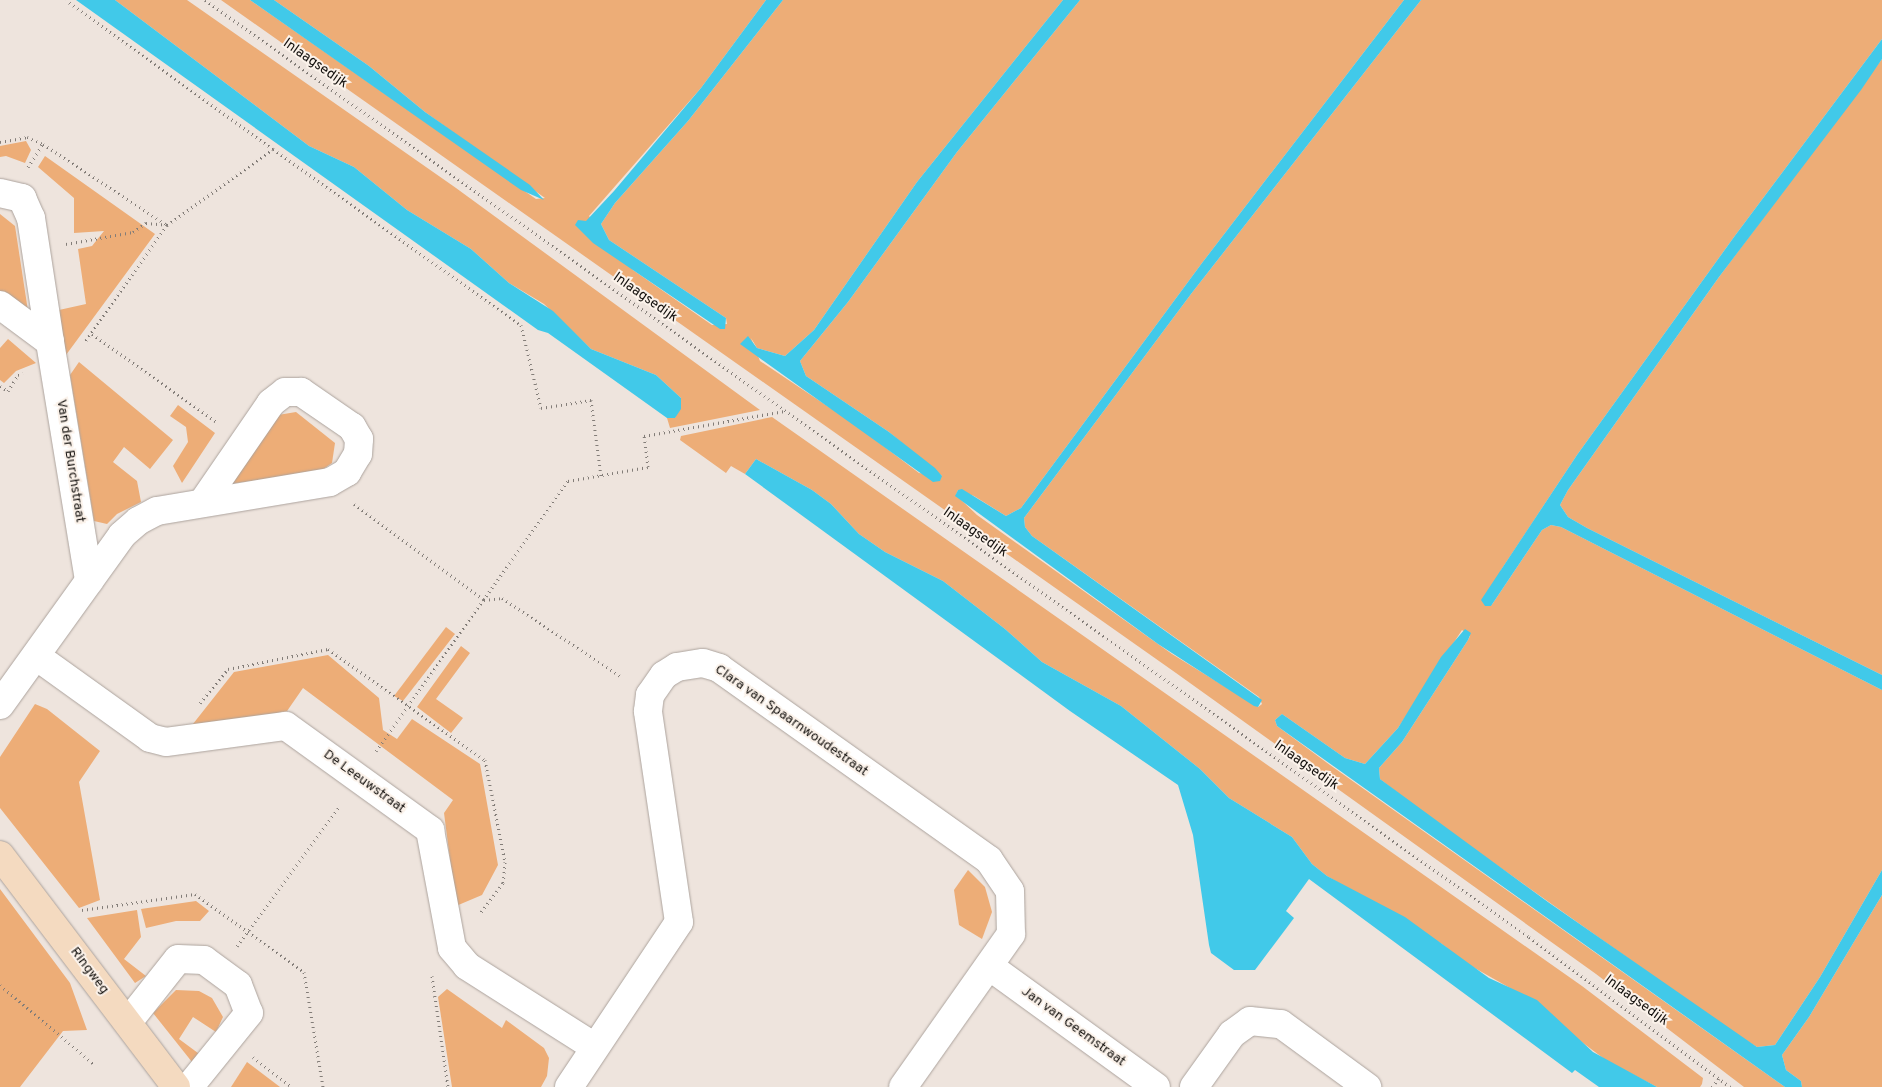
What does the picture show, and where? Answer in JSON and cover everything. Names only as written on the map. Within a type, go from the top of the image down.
[{"type":"street","name":"Van der Burchstraat","points":[[0,193],[22,198],[31,218],[89,581]]},
{"type":"street","points":[[0,305],[52,351]]},
{"type":"street","points":[[0,705],[122,535],[138,521],[157,511],[330,482],[347,472],[358,454],[359,439],[352,427],[301,392],[285,392],[272,403],[203,502]]},
{"type":"street","name":"De Leeuwstraat","points":[[36,656],[150,738],[166,742],[286,726],[430,830],[453,949]]},
{"type":"street","name":"Clara van Spaarnwoudestraat","points":[[650,695],[664,675],[677,667],[703,663],[719,668],[989,860],[1010,891],[1011,934],[903,1087]]},
{"type":"street","points":[[569,1087],[593,1046],[679,922],[648,711],[650,695]]},
{"type":"street","name":"Ringweg","points":[[0,855],[176,1087]]},
{"type":"street","points":[[453,949],[467,966],[593,1046]]},
{"type":"street","points":[[128,1022],[178,959],[204,960],[238,985],[249,1013],[189,1087]]},
{"type":"street","name":"Jan van Geemstraat","points":[[989,966],[1156,1087]]},
{"type":"street","points":[[1194,1087],[1232,1034],[1250,1021],[1281,1024],[1367,1087]]},
{"type":"path","points":[[66,0],[521,325],[540,408],[591,400],[602,476]]},
{"type":"path","name":"Inlaagsedijk","points":[[205,0],[1521,932],[1730,1087]]},
{"type":"path","points":[[0,142],[27,137],[43,144],[167,225]]},
{"type":"path","points":[[52,351],[70,358],[92,334],[167,225],[273,149]]},
{"type":"path","points":[[36,249],[133,232],[146,223],[167,225]]},
{"type":"path","points":[[92,334],[244,442]]},
{"type":"path","points":[[218,970],[328,826],[357,777],[568,482],[648,467],[644,436],[785,411]]},
{"type":"path","points":[[330,482],[357,508],[484,600],[502,598],[650,695]]},
{"type":"path","points":[[448,1087],[431,970],[453,949]]},
{"type":"path","points":[[0,985],[95,1065]]},
{"type":"path","points":[[228,1038],[292,1087]]},
{"type":"path","points":[[1712,1087],[1719,1078]]},
{"type":"shaded area","points":[[115,0],[187,0],[456,188],[760,410],[670,428],[667,418],[675,418],[681,398],[656,375],[591,349],[544,304],[509,283],[471,249],[407,210],[354,167],[309,146]]},
{"type":"shaded area","points":[[221,0],[250,0],[536,199],[545,198],[425,112],[369,66],[274,0],[766,0],[701,88],[589,216],[633,270],[712,325],[727,324],[726,318],[609,240],[601,224],[615,203],[688,121],[783,0],[1063,0],[917,182],[814,330],[785,356],[757,348],[751,338],[760,361],[857,426],[919,473],[942,476],[889,432],[806,376],[800,361],[848,302],[957,152],[1080,0],[1404,0],[1202,263],[1021,508],[1006,516],[974,496],[958,490],[956,495],[977,515],[1172,654],[1258,707],[1262,704],[1259,697],[1032,536],[1025,527],[1024,518],[1191,294],[1421,0],[1882,0],[1882,39],[1734,237],[1577,455],[1501,570],[1491,606],[1542,530],[1551,525],[1561,527],[1882,690],[1882,870],[1820,977],[1775,1045],[1757,1047],[1731,1031],[1426,815],[1380,779],[1379,768],[1402,742],[1468,640],[1470,636],[1462,630],[1398,728],[1365,764],[1345,758],[1282,714],[1275,720],[1277,726],[1330,765],[1785,1087],[1744,1087],[1596,974],[1176,673]]},
{"type":"shaded area","points":[[1882,59],[1882,675],[1587,528],[1568,517],[1560,505],[1568,490],[1719,277]]},
{"type":"shaded area","points":[[26,141],[31,150],[25,163],[6,156],[0,157],[0,146]]},
{"type":"shaded area","points":[[45,156],[155,234],[66,355],[59,310],[86,304],[78,249],[92,246],[104,231],[74,233],[74,198],[38,167]]},
{"type":"shaded area","points":[[0,214],[15,226],[28,311],[0,292]]},
{"type":"shaded area","points":[[8,339],[36,363],[16,371],[4,383],[0,380],[0,348]]},
{"type":"shaded area","points":[[79,362],[173,440],[150,469],[124,447],[113,462],[137,481],[141,502],[117,514],[107,524],[94,521],[70,375]]},
{"type":"shaded area","points":[[178,405],[215,433],[182,483],[173,466],[188,442],[186,427],[170,416]]},
{"type":"shaded area","points":[[296,412],[335,443],[332,463],[319,472],[229,484],[278,415]]},
{"type":"shaded area","points":[[772,417],[1582,986],[1703,1078],[1700,1087],[1657,1087],[1607,1061],[1510,988],[1464,962],[1442,944],[1327,876],[1312,864],[1292,837],[1229,798],[1200,769],[1121,706],[1042,662],[1005,629],[943,581],[885,552],[859,534],[831,504],[812,490],[756,459],[745,474],[731,466],[726,473],[680,440],[681,436]]},
{"type":"shaded area","points":[[446,627],[455,634],[403,701],[394,696]]},
{"type":"shaded area","points":[[461,646],[470,653],[436,699],[463,718],[451,733],[417,707]]},
{"type":"shaded area","points":[[328,655],[379,698],[383,730],[397,739],[412,719],[480,764],[498,865],[482,895],[456,906],[444,813],[453,800],[303,688],[285,714],[189,729],[234,672]]},
{"type":"shaded area","points":[[35,704],[47,709],[100,751],[79,782],[100,900],[79,908],[0,808],[0,757]]},
{"type":"shaded area","points":[[968,870],[985,887],[992,912],[982,939],[959,925],[954,890]]},
{"type":"shaded area","points":[[0,889],[70,983],[87,1030],[63,1031],[20,1087],[0,1087]]},
{"type":"shaded area","points":[[1882,895],[1882,1087],[1802,1087],[1801,1081],[1786,1070],[1782,1055],[1809,1017]]},
{"type":"shaded area","points":[[196,901],[209,911],[200,921],[176,921],[146,928],[141,909]]},
{"type":"shaded area","points":[[137,910],[141,937],[124,959],[146,976],[135,983],[87,918]]},
{"type":"shaded area","points":[[447,989],[502,1028],[506,1020],[544,1048],[549,1058],[547,1076],[541,1087],[452,1087],[438,997]]},
{"type":"shaded area","points":[[176,990],[199,991],[212,998],[223,1017],[216,1032],[193,1017],[179,1039],[202,1056],[192,1062],[153,1013]]},
{"type":"shaded area","points":[[247,1062],[280,1087],[231,1087]]},
{"type":"water","points":[[76,0],[115,0],[309,146],[354,167],[407,210],[471,249],[509,283],[553,311],[591,349],[656,375],[681,398],[681,409],[675,418],[667,418],[548,333],[538,330]]},
{"type":"water","points":[[250,0],[274,0],[369,66],[425,112],[530,185],[544,200],[521,190]]},
{"type":"water","points":[[766,0],[783,0],[688,121],[615,203],[601,224],[609,240],[726,318],[725,329],[720,329],[593,243],[575,225],[578,220],[586,221],[614,191],[701,88]]},
{"type":"water","points":[[1063,0],[1080,0],[957,152],[848,302],[800,361],[806,376],[889,432],[935,468],[942,476],[940,481],[933,482],[740,344],[748,336],[757,348],[785,356],[814,330],[917,182]]},
{"type":"water","points":[[1404,0],[1421,0],[1191,294],[1024,518],[1025,527],[1032,536],[1262,700],[1258,707],[1158,644],[955,496],[958,490],[962,489],[1006,516],[1021,508],[1202,263]]},
{"type":"water","points":[[1882,39],[1882,59],[1861,90],[1719,277],[1568,490],[1560,505],[1568,517],[1587,528],[1882,675],[1882,690],[1561,527],[1551,525],[1542,530],[1491,606],[1485,606],[1481,600],[1577,455],[1734,237]]},
{"type":"water","points":[[756,459],[812,490],[831,504],[859,534],[885,552],[943,581],[1005,629],[1042,662],[1121,706],[1200,769],[1229,798],[1292,837],[1312,864],[1327,876],[1405,917],[1489,978],[1537,1000],[1593,1052],[1657,1087],[1599,1087],[1575,1070],[1572,1073],[1309,879],[1286,911],[1294,918],[1255,970],[1234,970],[1211,953],[1193,835],[1178,785],[1070,711],[745,474]]},
{"type":"water","points":[[1465,629],[1471,633],[1468,640],[1402,742],[1379,768],[1380,779],[1548,902],[1757,1047],[1775,1045],[1820,977],[1882,870],[1882,895],[1809,1017],[1782,1055],[1786,1070],[1801,1081],[1802,1087],[1785,1087],[1277,726],[1275,720],[1282,714],[1345,758],[1365,764],[1398,728],[1441,657]]}]
